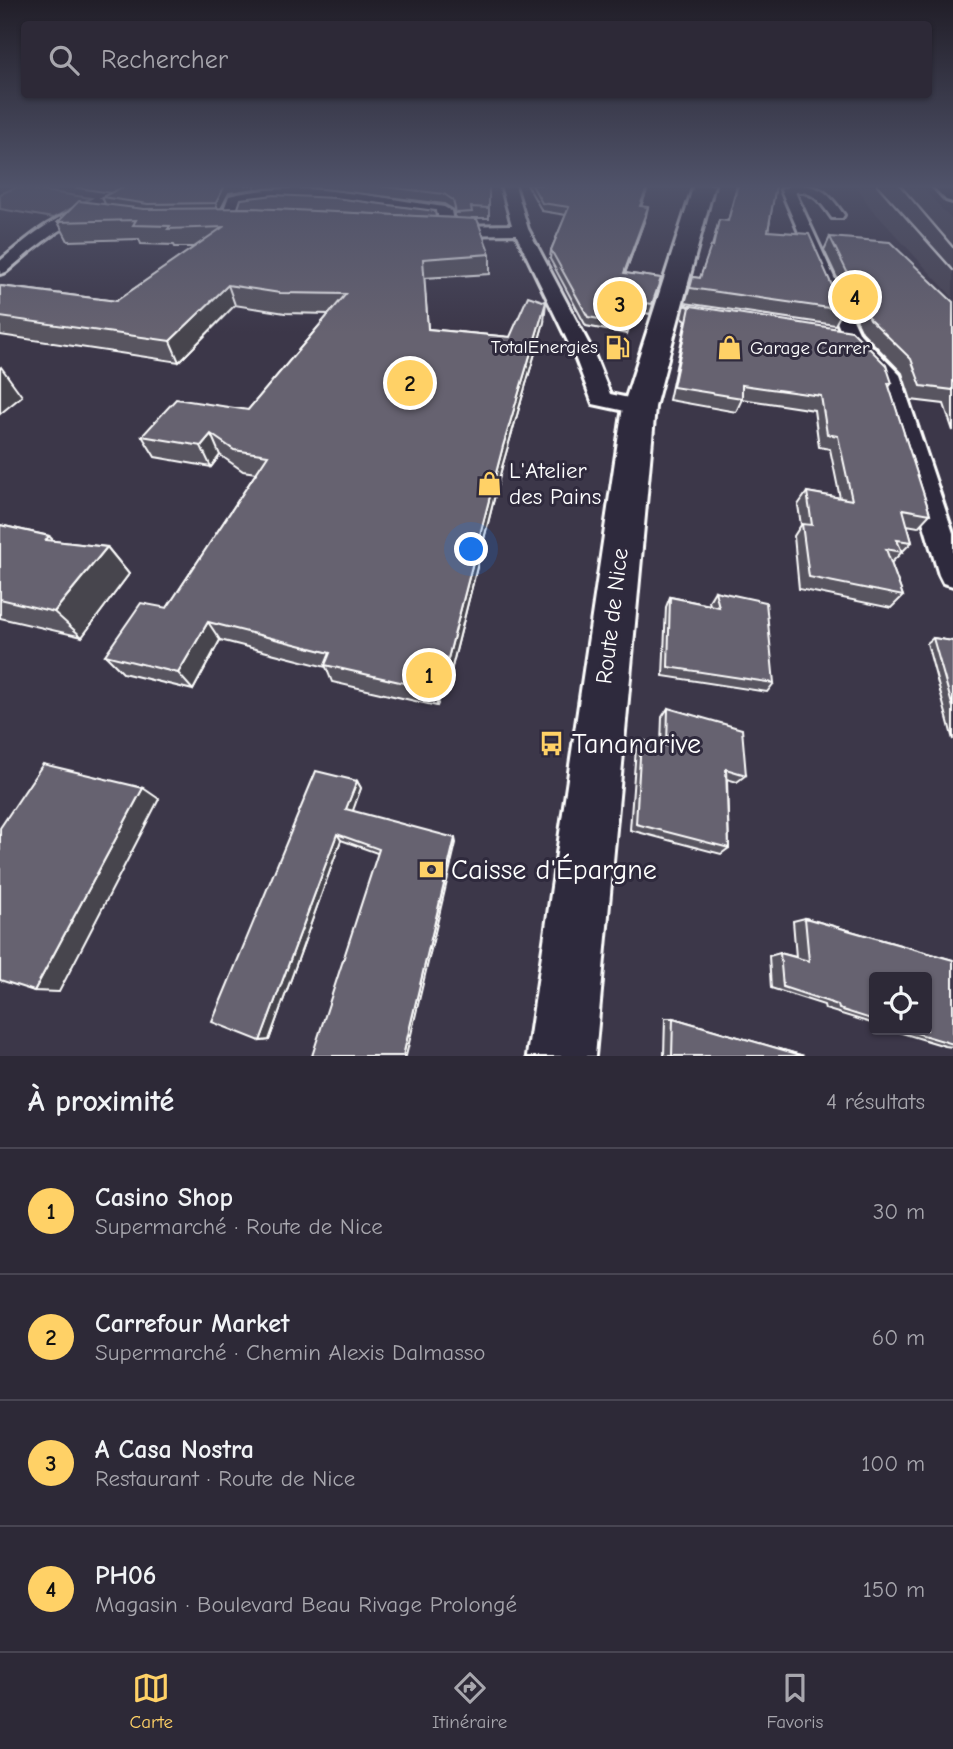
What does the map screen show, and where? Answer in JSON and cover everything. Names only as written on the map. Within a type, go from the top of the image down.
[{"type":"main road","name":"Route de Nice","points":[[561,1056],[639,407],[681,309],[695,234]]},
{"type":"street","points":[[0,269],[47,234]]},
{"type":"street","points":[[525,234],[584,354],[601,399],[639,407]]},
{"type":"street","points":[[807,234],[852,336],[890,375],[953,575]]},
{"type":"street","points":[[827,332],[852,336]]},
{"type":"shaded area","points":[[895,234],[953,234],[953,298]]},
{"type":"building","points":[[212,234],[483,234],[490,254],[423,259],[428,329],[510,337],[528,296],[546,302],[503,446],[444,674],[440,674],[435,690],[325,665],[330,653],[208,622],[178,673],[105,655],[141,603],[167,608],[268,455],[234,450],[211,434],[201,446],[142,436],[176,399],[248,410],[346,294],[280,293],[228,285],[170,341],[0,317],[0,286],[116,301]]},
{"type":"building","points":[[558,234],[638,234],[624,273],[661,278],[652,304],[637,302],[629,324],[588,317],[551,250]]},
{"type":"building","points":[[716,234],[809,234],[843,310],[690,288],[693,277],[700,278],[711,246],[713,247]]},
{"type":"building","points":[[830,237],[890,242],[953,302],[953,390],[921,386],[911,359],[870,319]]},
{"type":"building","points":[[685,305],[852,331],[886,365],[892,383],[888,383],[930,514],[903,509],[912,542],[897,540],[902,552],[886,549],[903,596],[809,577],[802,524],[812,525],[807,492],[852,500],[838,436],[827,434],[821,396],[742,385],[742,398],[673,387],[690,307]]},
{"type":"building","points":[[0,525],[49,536],[46,540],[107,547],[54,612],[0,599]]},
{"type":"building","points":[[715,591],[766,602],[774,683],[668,667],[670,597],[719,607]]},
{"type":"building","points":[[933,638],[953,641],[953,708]]},
{"type":"building","points":[[668,708],[742,729],[746,775],[726,769],[729,848],[636,824],[641,740],[667,746]]},
{"type":"building","points":[[43,764],[143,788],[34,991],[0,980],[0,828]]},
{"type":"building","points":[[316,771],[357,781],[346,809],[455,838],[403,1056],[312,1056],[379,849],[337,834],[260,1041],[212,1022]]},
{"type":"building","points":[[805,918],[953,960],[953,1044],[923,1035],[932,1035],[932,972],[869,972],[869,1018],[783,987],[780,953],[809,961]]},
{"type":"building","points":[[673,1018],[804,1056],[672,1056]]},
{"type":"railway","points":[[921,234],[953,270]]},
{"type":"railway","points":[[942,234],[953,247]]},
{"type":"place","name":"PH06","points":[[855,297]]},
{"type":"place","name":"A Casa Nostra","points":[[620,304]]},
{"type":"place","name":"TotalEnergies","points":[[618,347]]},
{"type":"place","name":"Garage Carrer","points":[[730,348]]},
{"type":"place","name":"Carrefour Market","points":[[410,383]]},
{"type":"place","name":"L'Atelier des Pains","points":[[489,483]]},
{"type":"place","name":"Casino Shop","points":[[429,675]]},
{"type":"place","name":"Tananarive","points":[[552,744]]},
{"type":"place","name":"Caisse d'Épargne","points":[[431,870]]}]
